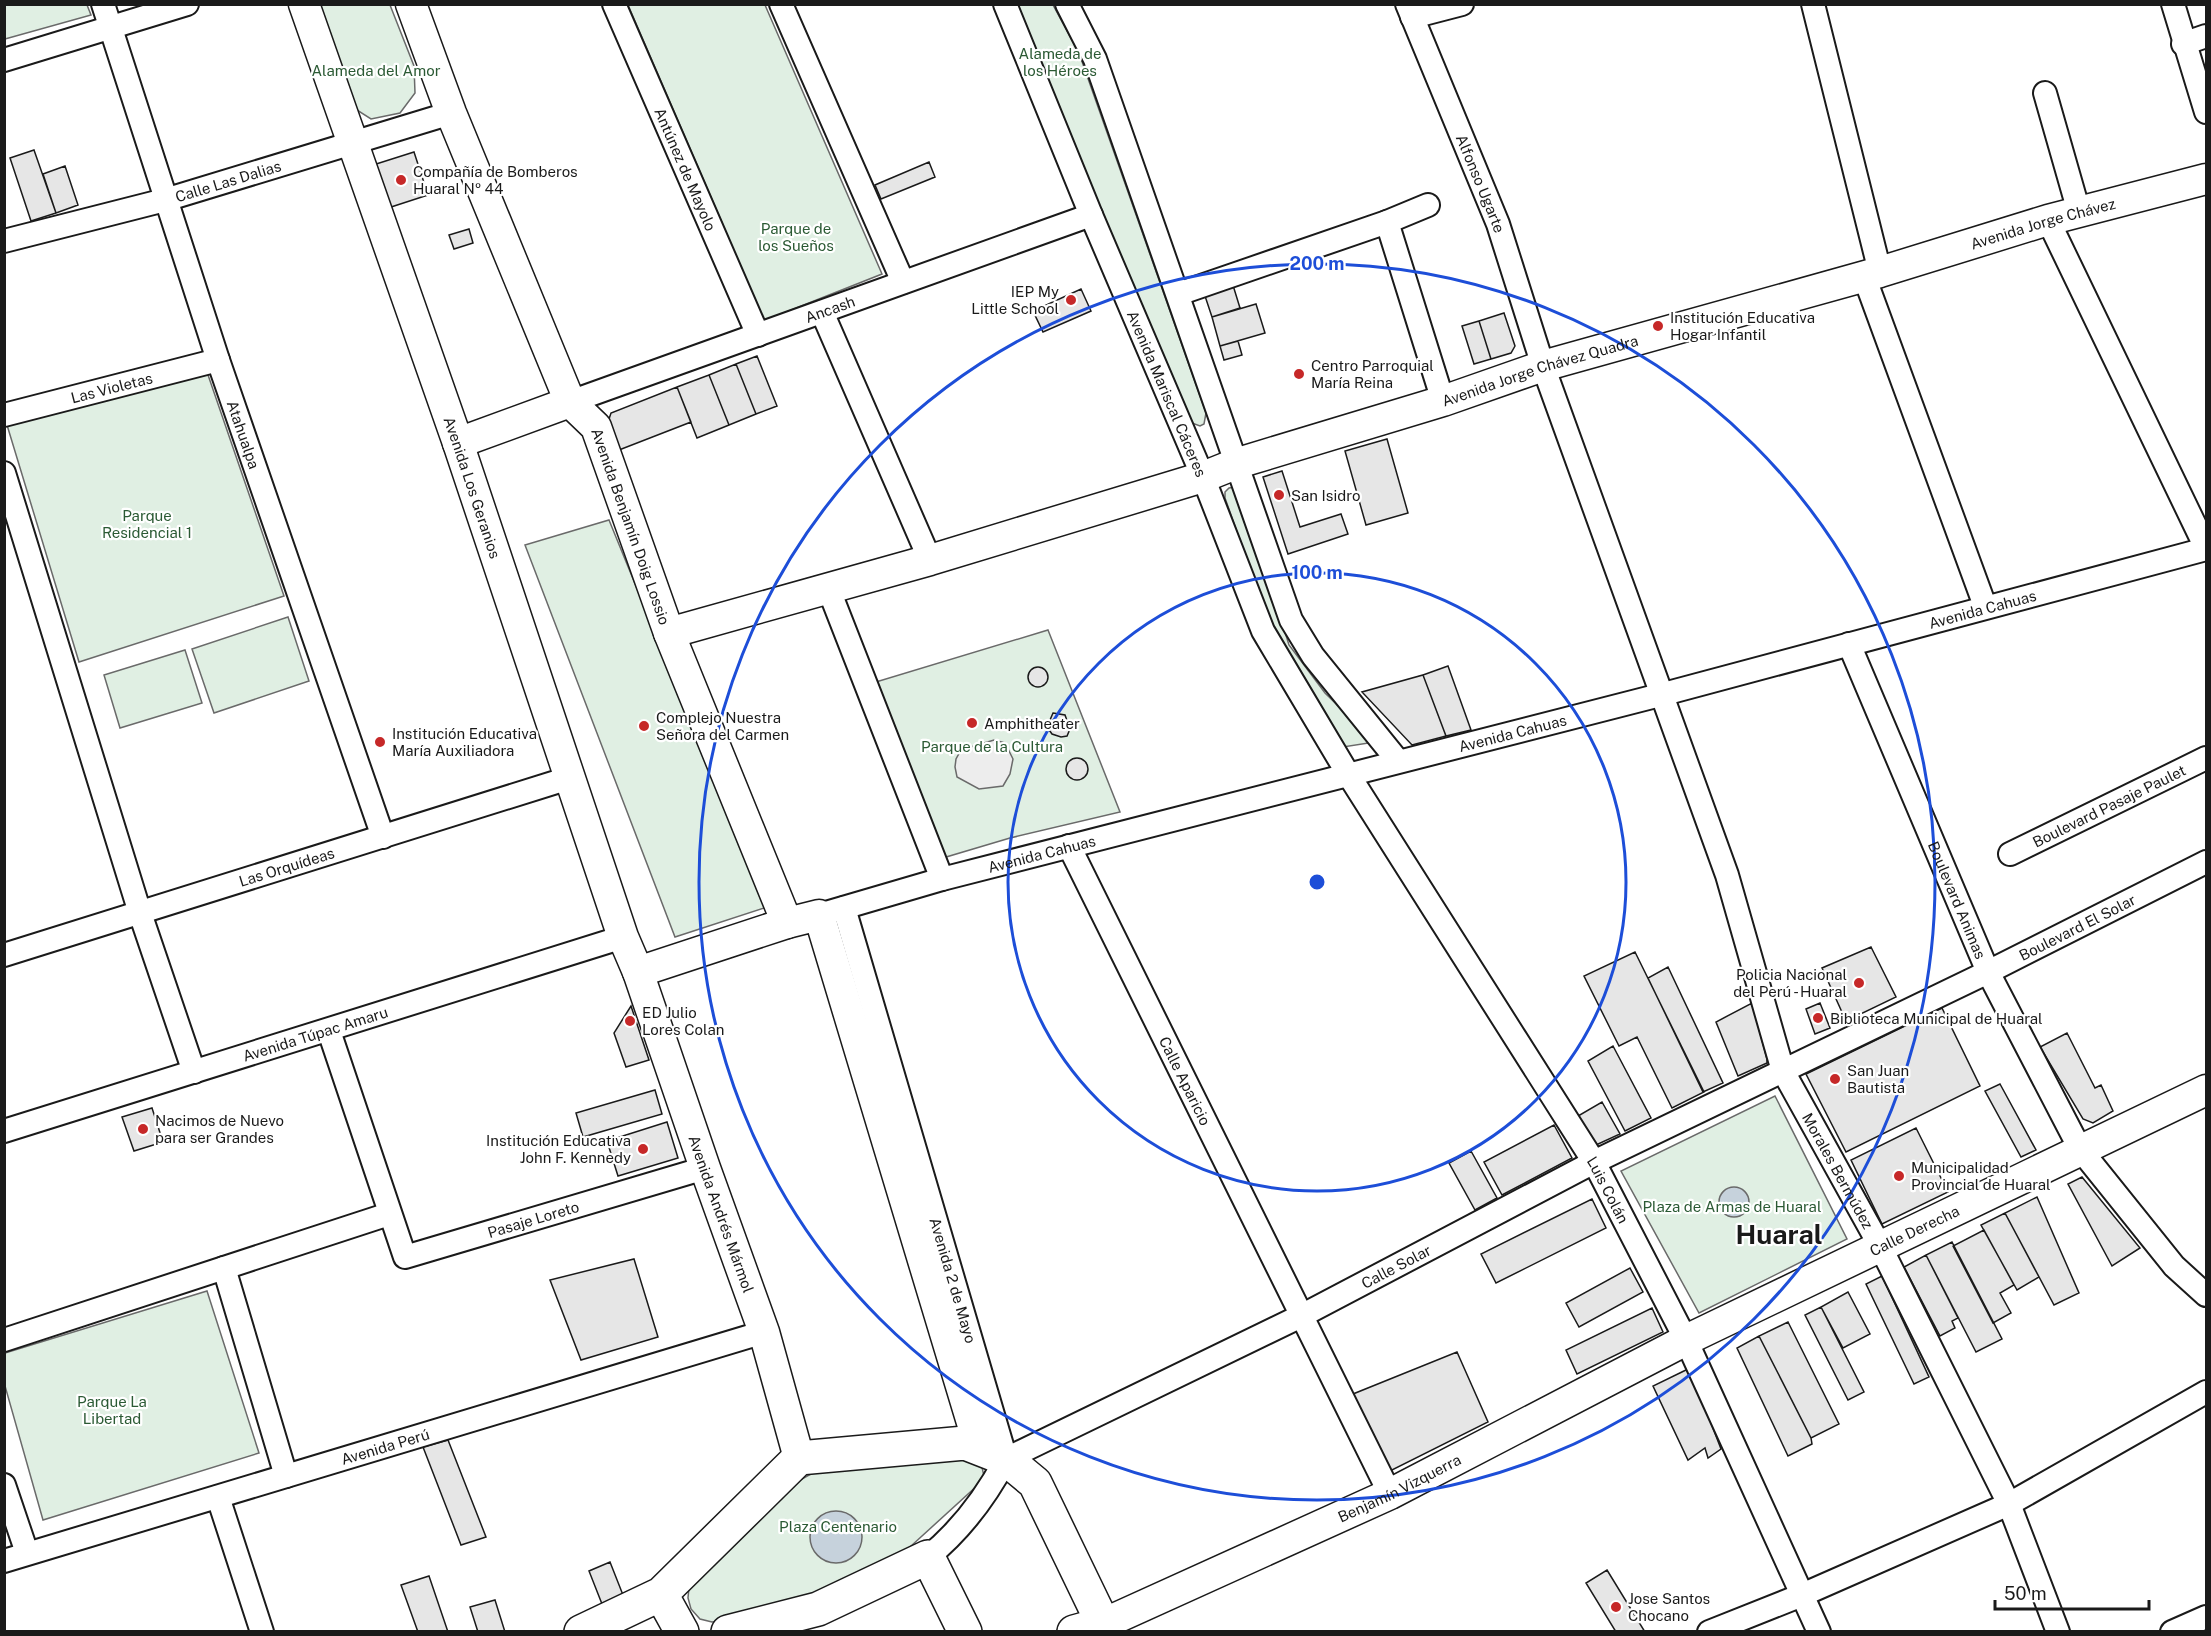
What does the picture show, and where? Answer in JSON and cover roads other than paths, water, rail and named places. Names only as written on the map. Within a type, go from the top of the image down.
[{"type":"highway","points":[[582,1632],[661,1594],[799,1458],[965,1443],[993,1454],[1035,1483],[1095,1629]]},
{"type":"highway","points":[[728,1632],[818,1609],[928,1557],[965,1632]]},
{"type":"highway","points":[[661,1594],[682,1632]]},
{"type":"main road","name":"Avenida Los Geranios","points":[[304,4],[458,443],[623,937],[638,972]]},
{"type":"main road","name":"Avenida Benjamín Doig Lossio","points":[[411,4],[451,113],[570,402],[596,427],[669,633],[787,923]]},
{"type":"main road","name":"Avenida Jorge Chávez","points":[[1872,274],[2048,220],[2206,179]]},
{"type":"main road","name":"Avenida Jorge Chávez Quadra","points":[[669,633],[829,590],[1203,477],[1238,463],[1443,401],[1543,366],[1872,274]]},
{"type":"main road","points":[[458,443],[570,402]]},
{"type":"main road","points":[[638,972],[787,923],[831,911]]},
{"type":"main road","name":"Avenida 2 de Mayo","points":[[831,911],[993,1454]]},
{"type":"main road","name":"Avenida Andrés Mármol","points":[[638,972],[764,1332],[799,1458]]},
{"type":"main road","name":"Calle Derecha","points":[[1686,1340],[2206,1090]]},
{"type":"main road","name":"Benjamín Vizquerra","points":[[1095,1629],[1390,1494],[1686,1340]]},
{"type":"street","name":"Atahualpa","points":[[103,4],[218,360],[383,837]]},
{"type":"street","points":[[4,60],[187,4]]},
{"type":"street","name":"Antúnez de Mayolo","points":[[614,4],[758,335]]},
{"type":"street","points":[[781,4],[903,282]]},
{"type":"street","name":"Avenida Mariscal Cáceres","points":[[1005,4],[1203,477],[1263,631],[1348,774]]},
{"type":"street","points":[[1067,4],[1095,60],[1238,463],[1291,620],[1313,656],[1398,761]]},
{"type":"street","points":[[1409,11],[1462,4]]},
{"type":"street","points":[[1813,4],[1872,274],[1985,606]]},
{"type":"street","points":[[2173,4],[2183,44],[2206,112]]},
{"type":"street","name":"Alfonso Ugarte","points":[[1409,11],[1490,202],[1543,366],[1660,695]]},
{"type":"street","points":[[2183,44],[2206,36]]},
{"type":"street","points":[[2045,93],[2079,212]]},
{"type":"street","name":"Calle Las Dalias","points":[[4,241],[165,200],[451,113]]},
{"type":"street","points":[[1178,294],[1387,222],[1428,205]]},
{"type":"street","name":"Ancash","points":[[570,402],[1091,214]]},
{"type":"street","points":[[2048,220],[2206,548]]},
{"type":"street","points":[[1387,222],[1443,401]]},
{"type":"street","points":[[822,312],[930,560]]},
{"type":"street","name":"Las Violetas","points":[[4,414],[218,360]]},
{"type":"street","points":[[4,473],[140,913],[194,1072]]},
{"type":"street","name":"Avenida Cahuas","points":[[831,911],[942,879],[1660,695],[2206,548]]},
{"type":"street","points":[[829,590],[942,879]]},
{"type":"street","name":"Boulevard Animas","points":[[1849,644],[1988,972],[2080,1149],[2174,1266],[2206,1295]]},
{"type":"street","name":"Morales Bermúdez","points":[[1660,695],[1727,875],[1783,1071],[1880,1246],[2009,1504],[2058,1632]]},
{"type":"street","name":"Boulevard Pasaje Paulet","points":[[2010,854],[2206,758]]},
{"type":"street","name":"Luis Colán","points":[[1348,774],[1594,1162],[1686,1340],[1819,1632]]},
{"type":"street","name":"Las Orquídeas","points":[[4,956],[569,778]]},
{"type":"street","name":"Calle Aparicio","points":[[1069,846],[1390,1494]]},
{"type":"street","name":"Boulevard El Solar","points":[[1783,1071],[1988,972],[2206,862]]},
{"type":"street","name":"Avenida Túpac Amaru","points":[[4,1131],[623,937]]},
{"type":"street","points":[[4,1340],[389,1214],[329,1030]]},
{"type":"street","name":"Calle Solar","points":[[993,1454],[1302,1315],[1594,1162],[1783,1071]]},
{"type":"street","name":"Pasaje Loreto","points":[[389,1214],[405,1257],[705,1168]]},
{"type":"street","points":[[224,1268],[286,1476]]},
{"type":"street","name":"Avenida Perú","points":[[4,1561],[764,1332]]},
{"type":"street","points":[[1709,1632],[1802,1595],[2009,1504],[2206,1392]]},
{"type":"street","points":[[928,1557],[945,1544],[994,1482],[993,1454]]},
{"type":"street","points":[[4,1485],[27,1554]]},
{"type":"street","points":[[218,1497],[262,1632]]},
{"type":"street","points":[[2172,1632],[2206,1617]]},
{"type":"place","name":"Compañía de Bomberos Huaral Nº 44","points":[[401,180]]},
{"type":"place","name":"IEP My Little School","points":[[1071,300]]},
{"type":"place","name":"Institución Educativa Hogar Infantil","points":[[1658,326]]},
{"type":"place","name":"Centro Parroquial María Reina","points":[[1299,374]]},
{"type":"place","name":"San Isidro","points":[[1279,495]]},
{"type":"place","name":"Amphitheater","points":[[972,723]]},
{"type":"place","name":"Complejo Nuestra Señora del Carmen","points":[[644,726]]},
{"type":"place","name":"Institución Educativa María Auxiliadora","points":[[380,742]]},
{"type":"place","name":"Policia Nacional del Perú - Huaral","points":[[1859,983]]},
{"type":"place","name":"Biblioteca Municipal de Huaral","points":[[1818,1018]]},
{"type":"place","name":"ED Julio Lores Colan","points":[[630,1021]]},
{"type":"place","name":"San Juan Bautista","points":[[1835,1079]]},
{"type":"place","name":"Nacimos de Nuevo para ser Grandes","points":[[143,1129]]},
{"type":"place","name":"Institución Educativa John F. Kennedy","points":[[643,1149]]},
{"type":"place","name":"Municipalidad Provincial de Huaral","points":[[1899,1176]]},
{"type":"place","name":"Jose Santos Chocano","points":[[1616,1607]]},
{"type":"district","name":"Huaral","points":[[1779,1234]]},
{"type":"park label","name":"Alameda de los Héroes","points":[[1060,62]]},
{"type":"park label","name":"Alameda del Amor","points":[[376,70]]},
{"type":"park label","name":"Parque de los Sueños","points":[[796,236]]},
{"type":"park label","name":"Parque Residencial 1","points":[[147,524]]},
{"type":"park label","name":"Parque de la Cultura","points":[[992,746]]},
{"type":"park label","name":"Plaza de Armas de Huaral","points":[[1732,1206]]},
{"type":"park label","name":"Parque La Libertad","points":[[112,1410]]},
{"type":"park label","name":"Plaza Centenario","points":[[838,1526]]}]
